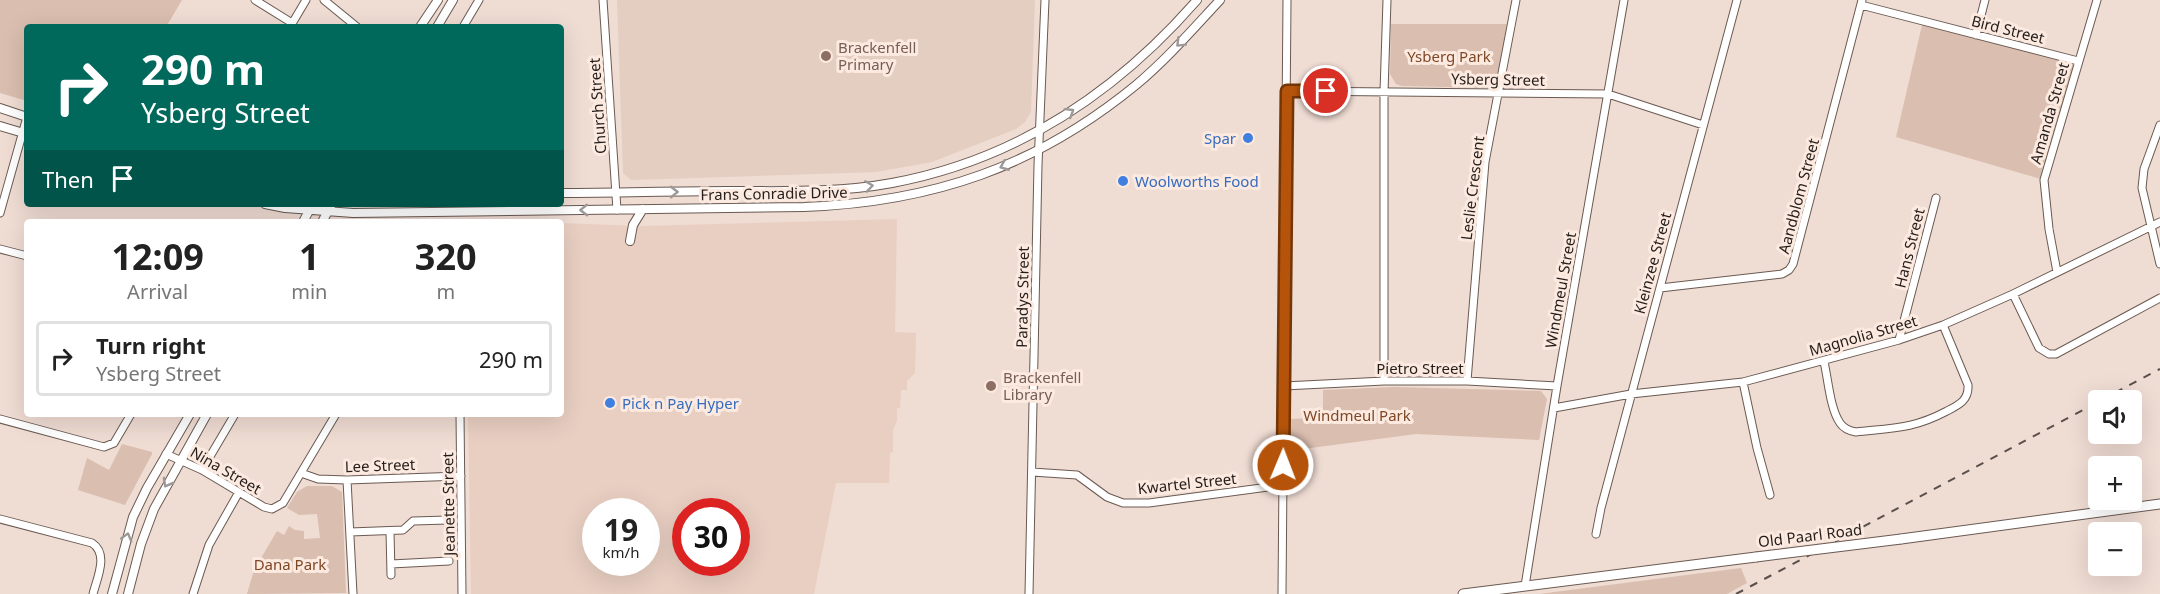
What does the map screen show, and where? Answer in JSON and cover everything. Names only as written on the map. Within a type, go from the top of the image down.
[{"type":"main road","name":"Old Paarl Road","points":[[1463,594],[2160,504]]},
{"type":"street","points":[[255,0],[290,24]]},
{"type":"street","points":[[292,24],[306,0]]},
{"type":"street","points":[[324,0],[353,24]]},
{"type":"street","points":[[422,24],[438,0]]},
{"type":"street","points":[[438,24],[453,0]]},
{"type":"street","points":[[465,24],[479,0]]},
{"type":"street","name":"Church Street","points":[[603,0],[617,210]]},
{"type":"street","name":"Paradys Street","points":[[1029,594],[1039,149],[1045,0]]},
{"type":"street","name":"Frans Conradie Drive","points":[[564,194],[799,191],[861,187],[891,183],[950,169],[1040,131],[1086,103],[1131,68],[1197,0]]},
{"type":"street","name":"Frans Conradie Drive","points":[[311,207],[330,207],[353,213],[804,207],[873,202],[936,190],[1014,162],[1071,131],[1136,85],[1220,0]]},
{"type":"street","points":[[1282,594],[1287,0]]},
{"type":"street","points":[[1384,381],[1384,92],[1387,0]]},
{"type":"street","name":"Leslie Crescent","points":[[1467,381],[1484,172],[1516,0]]},
{"type":"street","name":"Windmeul Street","points":[[1526,586],[1557,386],[1624,0]]},
{"type":"street","name":"Kleinzee Street","points":[[1596,534],[1631,394],[1737,0]]},
{"type":"street","points":[[1976,35],[1985,0]]},
{"type":"street","name":"Amanda Street","points":[[2058,272],[2049,229],[2044,180],[2097,0]]},
{"type":"street","name":"Bird Street","points":[[1862,2],[2078,61]]},
{"type":"street","name":"Aandblom Street","points":[[1660,288],[1782,274],[1794,264],[1862,2]]},
{"type":"street","name":"Ysberg Street","points":[[1287,91],[1608,94],[1703,125]]},
{"type":"street","points":[[0,108],[24,116]]},
{"type":"street","points":[[2160,125],[2142,179],[2142,188],[2160,264]]},
{"type":"street","points":[[0,126],[24,134]]},
{"type":"street","points":[[0,213],[24,137]]},
{"type":"street","name":"Hans Street","points":[[1899,340],[1936,198]]},
{"type":"street","points":[[630,241],[633,225],[643,209]]},
{"type":"street","name":"Magnolia Street","points":[[1554,408],[1631,394],[1743,382],[1899,340],[1943,325],[2013,294],[2160,222]]},
{"type":"street","points":[[0,249],[24,255]]},
{"type":"street","points":[[2013,294],[2039,348],[2049,354],[2056,354],[2160,298]]},
{"type":"street","points":[[1824,362],[1835,413],[1840,424],[1848,430],[1856,432],[1918,425],[1959,404],[1969,392],[1943,325]]},
{"type":"street","name":"Pietro Street","points":[[1284,386],[1384,381],[1467,381],[1557,386]]},
{"type":"street","points":[[1743,382],[1770,495]]},
{"type":"street","points":[[0,419],[104,447],[114,443],[129,417]]},
{"type":"street","points":[[112,594],[133,517],[187,417]]},
{"type":"street","points":[[128,594],[147,525],[160,496],[205,417]]},
{"type":"street","points":[[202,470],[233,417]]},
{"type":"street","points":[[301,473],[334,417]]},
{"type":"street","name":"Jeanette Street","points":[[460,417],[462,594]]},
{"type":"street","name":"Nina Street","points":[[166,454],[202,470],[264,507],[272,509],[282,503],[301,473]]},
{"type":"street","name":"Kwartel Street","points":[[1032,472],[1077,476],[1107,497],[1123,503],[1149,503],[1283,485]]},
{"type":"street","name":"Lee Street","points":[[301,473],[318,479],[347,480],[462,476]]},
{"type":"street","points":[[347,480],[353,594]]},
{"type":"street","points":[[193,594],[209,545],[239,492]]},
{"type":"street","points":[[0,519],[95,545],[102,559],[93,594]]},
{"type":"street","points":[[350,532],[403,530],[413,521],[448,520]]},
{"type":"street","points":[[390,531],[391,575]]},
{"type":"street","points":[[391,564],[449,561]]},
{"type":"shaded area","name":"Brackenfell Primary","points":[[617,0],[1035,0],[1031,112],[1025,122],[1016,129],[932,162],[876,172],[631,180],[623,173]]},
{"type":"shaded area","points":[[897,219],[895,332],[916,333],[915,373],[907,381],[907,390],[901,390],[900,408],[897,408],[897,421],[893,430],[893,452],[890,453],[889,483],[836,483],[814,594],[471,594],[468,417],[564,417],[564,223],[641,226]]},
{"type":"green space","points":[[0,0],[182,0],[168,24],[24,24],[24,100],[0,93]]},
{"type":"green space","points":[[1923,21],[2078,61],[2044,180],[1896,137]]},
{"type":"green space","name":"Ysberg Park","points":[[1391,24],[1507,24],[1497,80],[1488,88],[1396,84],[1390,74]]},
{"type":"green space","name":"Windmeul Park","points":[[1394,387],[1541,391],[1547,399],[1539,440],[1416,434],[1288,451],[1288,419],[1323,418],[1323,390]]},
{"type":"green space","points":[[122,444],[152,452],[125,505],[78,490],[87,458],[109,470]]},
{"type":"green space","name":"Dana Park","points":[[307,486],[332,486],[342,492],[346,593],[247,594],[254,570],[277,531],[284,535],[289,526],[295,530],[304,531],[304,539],[320,538],[317,514],[299,515],[287,508],[297,492]]},
{"type":"green space","points":[[1741,568],[1747,583],[1727,594],[1539,594]]},
{"type":"railway","points":[[2120,390],[2160,369]]},
{"type":"railway","points":[[1736,594],[2088,407]]},
{"type":"place","name":"Brackenfell Primary","points":[[826,56]]},
{"type":"place","name":"Spar","points":[[1248,138]]},
{"type":"place","name":"Woolworths Food","points":[[1123,181]]},
{"type":"place","name":"Brackenfell Library","points":[[991,386]]},
{"type":"place","name":"Pick n Pay Hyper","points":[[610,403]]},
{"type":"route","points":[[1283,465],[1287,91],[1326,91]]}]
